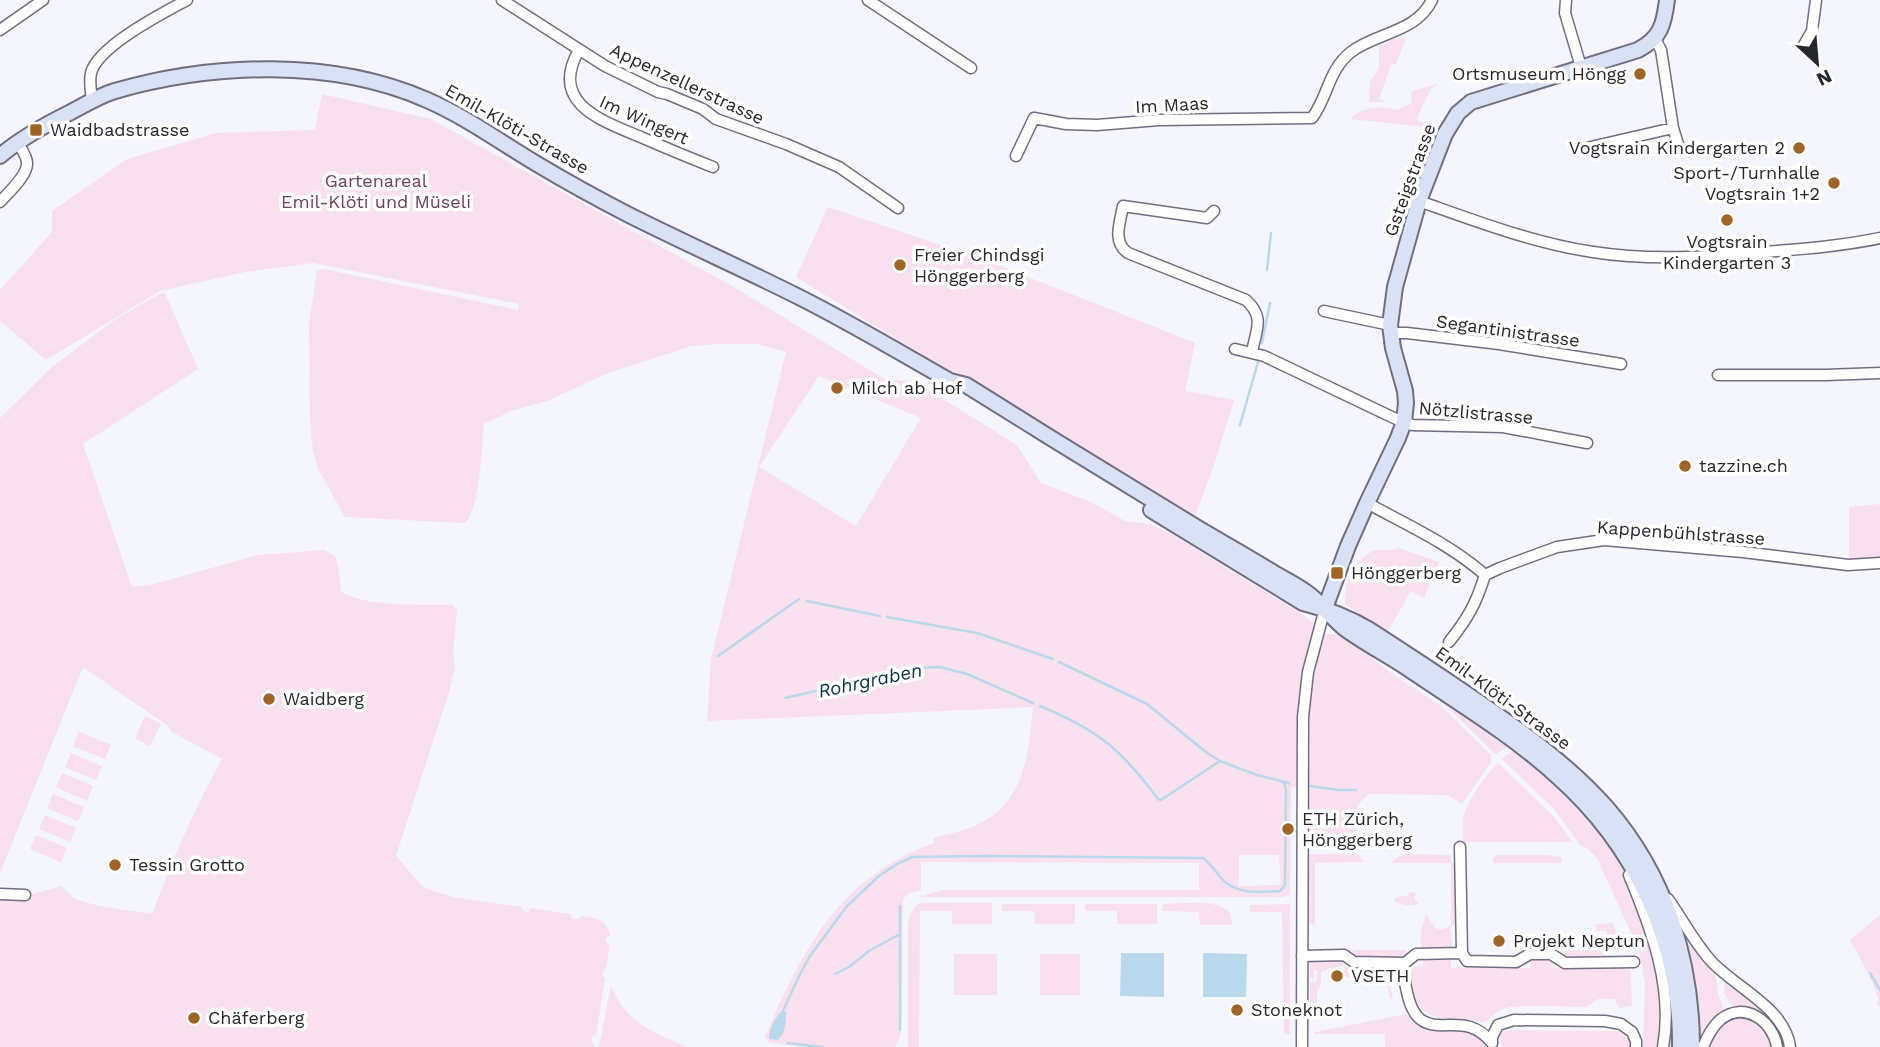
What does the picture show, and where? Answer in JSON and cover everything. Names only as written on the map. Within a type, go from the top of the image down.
[{"type":"street","points":[[0,30],[43,0]]},
{"type":"street","points":[[93,100],[90,82],[92,71],[102,55],[144,24],[187,0]]},
{"type":"street","name":"Appenzellerstrasse","points":[[502,0],[605,66],[658,92],[703,109],[716,119],[786,144],[839,167],[898,208]]},
{"type":"street","points":[[868,0],[971,68]]},
{"type":"street","name":"Im Maas","points":[[1016,156],[1034,118],[1066,124],[1097,125],[1159,120],[1312,118],[1318,110],[1327,84],[1344,58],[1362,45],[1410,24],[1425,12],[1432,0]]},
{"type":"street","points":[[1566,0],[1565,13],[1581,67]]},
{"type":"street","points":[[1667,0],[1662,25],[1655,38],[1662,56],[1678,144]]},
{"type":"street","points":[[1804,45],[1812,31],[1816,0]]},
{"type":"street","name":"Gsteigstrasse","points":[[1325,608],[1367,503],[1404,422],[1405,391],[1390,329],[1395,287],[1419,201],[1451,122],[1464,107],[1488,95],[1638,50],[1655,38]]},
{"type":"street","name":"Im Wingert","points":[[579,50],[572,62],[569,79],[573,94],[580,105],[602,121],[713,167]]},
{"type":"street","name":"Emil-Klöti-Strasse","points":[[0,156],[17,141],[93,100],[113,92],[173,78],[239,70],[307,70],[353,76],[394,86],[429,100],[569,183],[631,216],[839,318],[950,381],[966,385],[1309,593],[1343,627],[1508,736],[1556,774],[1583,800],[1616,842],[1648,896],[1667,946],[1676,986],[1680,1047]]},
{"type":"street","points":[[1582,149],[1673,128]]},
{"type":"street","points":[[0,202],[26,168],[27,162],[17,141]]},
{"type":"street","points":[[1419,201],[1517,235],[1593,252],[1633,256],[1713,256],[1880,238]]},
{"type":"street","points":[[1214,211],[1207,218],[1123,206],[1118,242],[1128,253],[1246,300],[1255,310],[1259,321],[1252,353]]},
{"type":"street","name":"Segantinistrasse","points":[[1324,311],[1407,333],[1499,344],[1621,364]]},
{"type":"street","name":"Nötzlistrasse","points":[[1236,349],[1264,356],[1412,425],[1503,428],[1587,443]]},
{"type":"street","points":[[1718,375],[1880,373]]},
{"type":"street","points":[[1367,503],[1438,542],[1485,575],[1476,602],[1449,642]]},
{"type":"street","name":"Kappenbühlstrasse","points":[[1485,575],[1558,547],[1604,540],[1743,552],[1848,565],[1880,563]]},
{"type":"street","points":[[1302,1047],[1303,717],[1308,672],[1325,608]]},
{"type":"street","name":"Emil-Klöti-Strasse","points":[[1325,608],[1349,618],[1435,671],[1513,726],[1558,760],[1606,808],[1623,829],[1655,881],[1670,914],[1689,986],[1692,1047]]},
{"type":"street","points":[[1616,842],[1654,940],[1664,994],[1666,1028],[1663,1047]]},
{"type":"street","points":[[1461,848],[1462,953],[1466,961],[1516,962],[1530,954],[1551,954],[1565,963],[1634,962]]},
{"type":"street","points":[[1655,881],[1709,959],[1781,1022],[1790,1047]]},
{"type":"street","points":[[0,894],[25,895]]},
{"type":"street","points":[[1303,956],[1344,955],[1354,962],[1405,963],[1416,954],[1462,953]]},
{"type":"street","points":[[1404,972],[1408,996],[1422,1021],[1469,1026],[1484,1033],[1493,1045]]},
{"type":"street","points":[[1703,1047],[1712,1028],[1722,1018],[1742,1012],[1763,1020],[1776,1039],[1777,1047]]},
{"type":"street","points":[[1493,1045],[1492,1037],[1498,1026],[1514,1020],[1605,1021],[1620,1024],[1632,1032],[1636,1047]]},
{"type":"green space","points":[[1406,38],[1396,64],[1391,65],[1379,99],[1386,102],[1369,102],[1370,82],[1379,68],[1379,47],[1394,39]]},
{"type":"green space","points":[[1439,83],[1431,89],[1416,119],[1425,124],[1425,127],[1351,119],[1372,108],[1397,110],[1410,104],[1411,92]]},
{"type":"green space","name":"Gartenareal Emil-Klöti und Müseli","points":[[322,94],[431,119],[732,286],[886,380],[914,381],[1017,445],[1041,483],[1091,502],[1125,521],[1151,524],[1173,535],[1302,614],[1325,634],[1337,634],[1440,705],[1491,755],[1491,762],[1462,804],[1447,795],[1369,794],[1357,805],[1356,842],[1307,842],[1307,789],[1291,787],[1290,895],[1281,897],[918,897],[943,890],[1199,890],[1199,863],[921,862],[921,890],[909,893],[903,899],[902,1019],[900,1037],[895,1047],[799,1047],[768,1042],[765,1036],[810,945],[849,896],[901,858],[934,843],[933,838],[979,824],[1006,802],[1022,774],[1033,707],[707,721],[711,659],[786,352],[757,344],[692,346],[608,373],[547,401],[511,411],[484,424],[477,491],[470,516],[465,523],[345,517],[318,469],[313,451],[309,323],[317,271],[324,269],[518,310],[519,304],[313,263],[245,272],[160,291],[46,360],[0,321],[0,290],[52,232],[52,211],[127,159],[216,133],[315,130]],"holes":[[[819,376],[921,418],[856,526],[759,467]],[[1239,855],[1279,855],[1281,885],[1239,886]]]},
{"type":"green space","points":[[828,207],[985,260],[1195,343],[1185,391],[1234,400],[1193,522],[796,277]]},
{"type":"green space","name":"Chäferberg","points":[[165,293],[198,369],[83,444],[132,587],[151,585],[258,555],[324,550],[335,556],[341,592],[381,603],[452,605],[457,610],[453,653],[455,666],[450,689],[396,856],[424,888],[453,897],[521,907],[528,912],[531,908],[570,914],[573,919],[582,916],[603,922],[610,935],[606,938],[606,943],[610,945],[602,976],[605,978],[596,1035],[591,1041],[594,1047],[0,1047],[0,899],[22,897],[61,886],[75,899],[99,906],[152,914],[193,816],[222,759],[172,732],[168,726],[83,667],[0,873],[0,418],[52,367],[113,321]]},
{"type":"green space","points":[[1880,504],[1880,560],[1849,562],[1849,507]]},
{"type":"green space","points":[[1399,548],[1439,562],[1424,598],[1411,591],[1387,633],[1345,604],[1346,589],[1353,569],[1366,555],[1377,550]]},
{"type":"green space","points":[[1434,694],[1509,745],[1497,754],[1494,753]]},
{"type":"green space","points":[[145,716],[161,724],[150,746],[135,738]]},
{"type":"green space","points":[[79,732],[111,745],[105,759],[73,746]]},
{"type":"green space","points":[[1514,749],[1574,799],[1598,828],[1625,873],[1638,907],[1668,968],[1675,1047],[1643,1047],[1645,982],[1639,951],[1636,950],[1632,935],[1597,858],[1580,845],[1554,809],[1502,759]]},
{"type":"green space","points":[[71,753],[102,766],[96,780],[65,767]]},
{"type":"green space","points":[[1498,763],[1555,818],[1572,842],[1463,842],[1463,820],[1468,806],[1482,782]]},
{"type":"green space","points":[[62,773],[93,786],[87,801],[56,787]]},
{"type":"green space","points":[[53,794],[84,807],[78,821],[47,808]]},
{"type":"green space","points":[[45,815],[76,828],[70,842],[39,829]]},
{"type":"green space","points":[[36,835],[67,848],[61,862],[30,849]]},
{"type":"green space","points":[[1307,854],[1358,854],[1364,862],[1315,863],[1315,925],[1307,924]]},
{"type":"green space","points":[[1401,854],[1451,855],[1451,863],[1391,863]]},
{"type":"green space","points":[[1494,855],[1562,857],[1561,863],[1493,863]]},
{"type":"green space","points":[[1451,863],[1457,863],[1458,925],[1451,925]]},
{"type":"green space","points":[[1411,892],[1416,893],[1414,899],[1418,905],[1404,905],[1394,901],[1396,897],[1407,896]]},
{"type":"green space","points":[[920,903],[992,903],[992,924],[952,924],[952,911],[920,911],[919,1047],[908,1047],[908,924],[913,909]]},
{"type":"green space","points":[[1002,904],[1075,904],[1075,924],[1035,924],[1034,911],[1002,911]]},
{"type":"green space","points":[[1085,904],[1157,904],[1157,924],[1117,924],[1117,911],[1085,911]]},
{"type":"green space","points":[[1164,904],[1216,905],[1230,913],[1232,925],[1200,925],[1199,912],[1162,911]]},
{"type":"green space","points":[[1290,904],[1290,1034],[1284,1034],[1282,912],[1250,912],[1250,905]]},
{"type":"green space","points":[[1426,914],[1435,928],[1443,930],[1451,925],[1452,951],[1423,951],[1420,940]]},
{"type":"green space","points":[[1880,915],[1880,1007],[1869,975],[1850,940]]},
{"type":"green space","points":[[1612,922],[1624,950],[1608,950],[1607,958],[1564,958],[1564,949],[1607,949],[1607,931],[1595,931],[1595,926]]},
{"type":"green space","points":[[1680,927],[1690,944],[1715,974],[1724,1011],[1708,1024],[1698,1042],[1692,962]]},
{"type":"green space","points":[[1353,950],[1406,950],[1406,959],[1354,958]]},
{"type":"green space","points":[[954,954],[997,954],[997,995],[954,995]]},
{"type":"green space","points":[[1040,954],[1080,954],[1080,995],[1040,995]]},
{"type":"green space","points":[[1423,959],[1451,959],[1451,968],[1530,968],[1530,959],[1552,959],[1552,967],[1627,968],[1631,974],[1632,1006],[1620,1008],[1614,999],[1598,999],[1587,1007],[1511,1007],[1482,1022],[1434,1016],[1419,1007],[1412,988],[1410,973],[1414,967],[1423,967]]},
{"type":"green space","points":[[1310,961],[1343,961],[1343,966],[1321,972],[1321,985],[1317,990],[1317,1013],[1310,1013],[1310,982],[1317,981],[1317,970],[1314,970],[1314,979],[1310,979]]},
{"type":"green space","points":[[1343,967],[1397,967],[1399,975],[1391,977],[1389,982],[1393,999],[1390,999],[1385,974],[1357,977],[1357,980],[1352,981],[1350,977],[1346,978]]},
{"type":"green space","points":[[1725,981],[1767,1013],[1776,1024],[1752,1009],[1734,1008],[1724,993]]},
{"type":"green space","points":[[611,986],[617,999],[633,1018],[652,1031],[688,1047],[599,1047]]},
{"type":"green space","points":[[1407,1014],[1422,1028],[1467,1032],[1478,1037],[1488,1047],[1385,1047],[1385,1034],[1313,1034],[1315,1032]]},
{"type":"green space","points":[[1738,1017],[1751,1019],[1761,1025],[1768,1034],[1772,1047],[1707,1047],[1723,1025]]},
{"type":"green space","points":[[1513,1030],[1619,1031],[1628,1036],[1632,1047],[1502,1047],[1501,1035]]},
{"type":"water","points":[[1121,953],[1164,953],[1164,997],[1120,996]]},
{"type":"water","points":[[1203,953],[1247,954],[1246,997],[1203,997]]},
{"type":"water","points":[[782,1011],[786,1012],[783,1034],[778,1040],[769,1039],[773,1023]]},
{"type":"waterway","points":[[1267,270],[1271,233]]},
{"type":"waterway","points":[[1262,343],[1270,303]]},
{"type":"waterway","points":[[1240,425],[1258,362]]},
{"type":"waterway","name":"Rohrgraben","points":[[718,656],[799,599]]},
{"type":"waterway","name":"Rohrgraben","points":[[807,601],[880,616]]},
{"type":"waterway","name":"Rohrgraben","points":[[887,617],[977,633],[1053,659]]},
{"type":"waterway","name":"Rohrgraben","points":[[1059,662],[1147,704],[1220,761],[1289,783]]},
{"type":"waterway","name":"Rohrgraben","points":[[785,698],[917,668],[940,667],[967,674],[1033,703]]},
{"type":"waterway","name":"Rohrgraben","points":[[1040,706],[1078,724],[1107,743],[1161,800],[1220,761]]},
{"type":"waterway","points":[[783,1011],[810,956],[847,906],[879,876],[912,857],[1203,858],[1233,887],[1248,891],[1280,891],[1285,885],[1284,783]]},
{"type":"waterway","name":"Rohrgraben","points":[[1310,786],[1356,790]]},
{"type":"waterway","points":[[900,906],[900,1030]]},
{"type":"waterway","points":[[835,974],[900,934]]},
{"type":"waterway","points":[[1870,973],[1880,990]]},
{"type":"waterway","points":[[788,1043],[823,1047]]},
{"type":"place","name":"Ortsmuseum Höngg","points":[[1640,74]]},
{"type":"place","name":"Waidbadstrasse","points":[[36,130]]},
{"type":"place","name":"Vogtsrain Kindergarten 2","points":[[1799,148]]},
{"type":"place","name":"Sport-/Turnhalle Vogtsrain 1+2","points":[[1834,183]]},
{"type":"place","name":"Vogtsrain Kindergarten 3","points":[[1727,220]]},
{"type":"place","name":"Freier Chindsgi Hönggerberg","points":[[900,265]]},
{"type":"place","name":"Milch ab Hof","points":[[837,388]]},
{"type":"place","name":"tazzine.ch","points":[[1685,466]]},
{"type":"place","name":"Hönggerberg","points":[[1337,573]]},
{"type":"place","name":"Waidberg","points":[[269,699]]},
{"type":"place","name":"ETH Zürich, Hönggerberg","points":[[1288,829]]},
{"type":"place","name":"Tessin Grotto","points":[[115,865]]},
{"type":"place","name":"Projekt Neptun","points":[[1499,941]]},
{"type":"place","name":"VSETH","points":[[1337,976]]},
{"type":"place","name":"Stoneknot","points":[[1237,1010]]},
{"type":"place","name":"Chäferberg","points":[[194,1018]]}]
